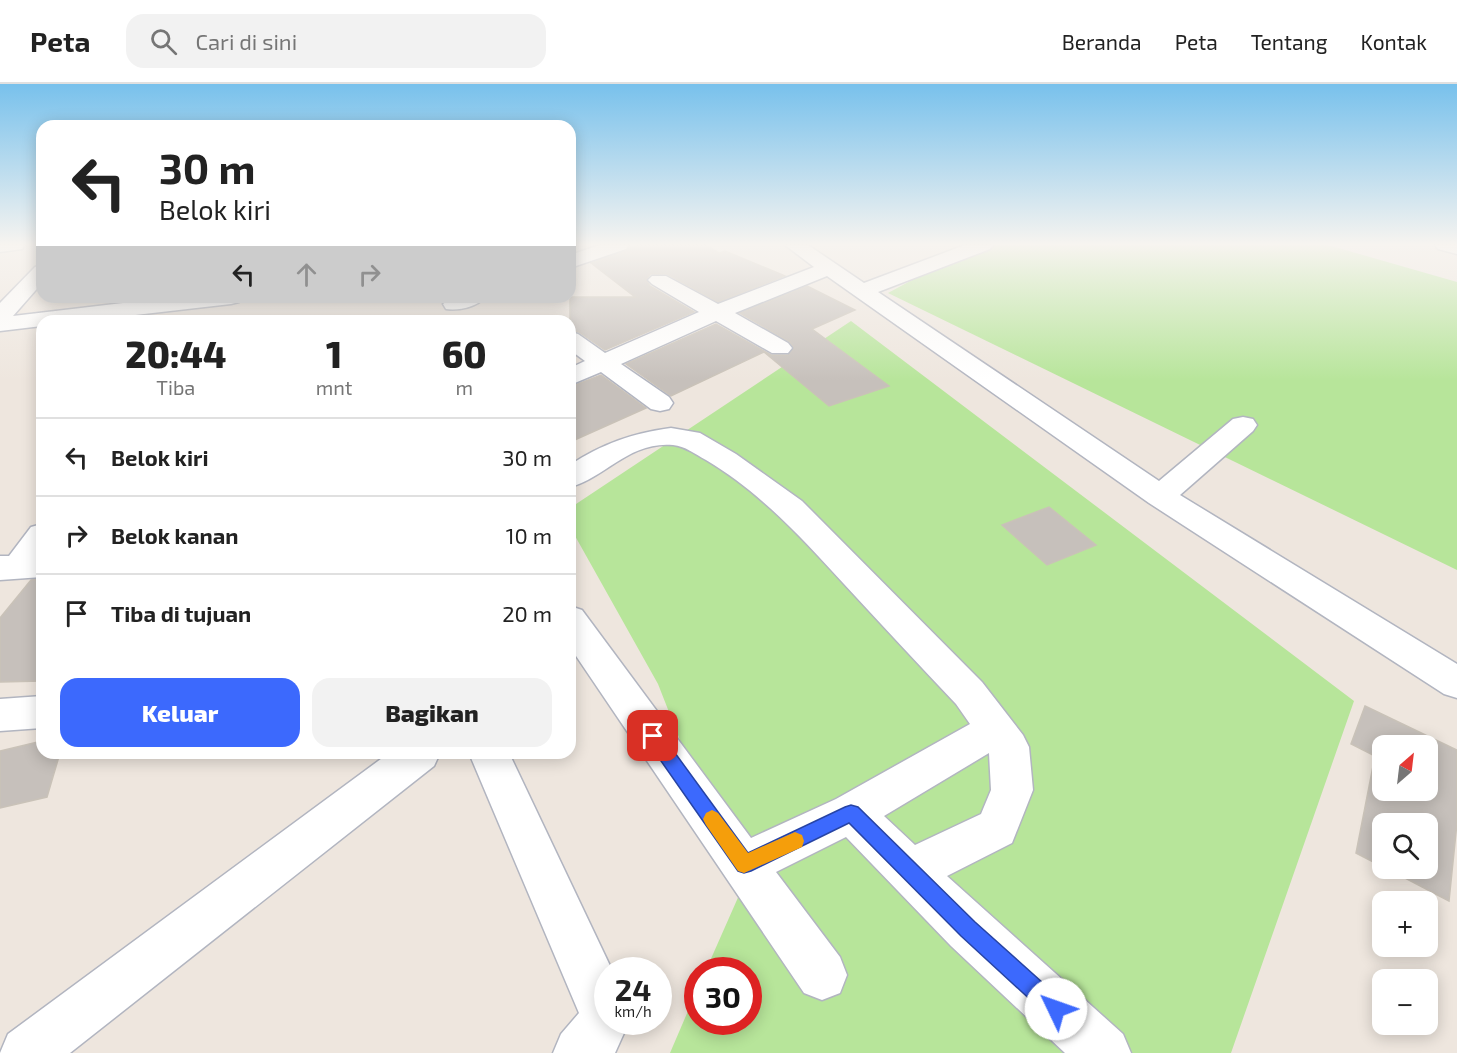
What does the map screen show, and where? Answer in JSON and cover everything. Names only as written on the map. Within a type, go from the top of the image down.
[{"type":"street","points":[[0,316],[24,290]]},
{"type":"street","points":[[678,290],[780,348]]},
{"type":"street","points":[[576,374],[773,290]]},
{"type":"street","points":[[862,291],[1160,496],[1457,683]]},
{"type":"street","points":[[77,315],[180,303]]},
{"type":"street","points":[[207,315],[218,303]]},
{"type":"street","points":[[0,324],[36,320]]},
{"type":"street","points":[[576,343],[660,403]]},
{"type":"street","points":[[1160,496],[1243,425]]},
{"type":"street","points":[[576,474],[606,454],[642,440],[672,436],[690,439],[726,460],[791,508],[969,693],[1009,747],[1012,790],[997,828],[909,871]]},
{"type":"street","points":[[20,566],[36,543]]},
{"type":"street","points":[[576,627],[822,975]]},
{"type":"street","points":[[0,715],[36,712]]},
{"type":"street","points":[[744,864],[851,813],[996,729]]},
{"type":"street","points":[[27,1053],[412,759]]},
{"type":"street","points":[[492,759],[605,1013],[601,1030],[580,1053]]},
{"type":"street","points":[[851,813],[909,871],[1104,1053]]},
{"type":"green space","points":[[893,290],[1457,290],[1457,570],[888,293]]},
{"type":"green space","points":[[851,321],[1354,701],[1231,1053],[670,1053],[684,1020],[684,1035],[762,1035],[762,957],[712,957],[740,893],[658,684],[576,538],[576,504]]},
{"type":"building","points":[[626,290],[657,290],[694,312],[605,350],[576,331],[576,315],[570,315],[570,303],[576,303],[576,297],[635,297]]},
{"type":"building","points":[[697,290],[748,290],[718,302]]},
{"type":"building","points":[[797,290],[815,290],[855,310],[812,329],[889,386],[829,406],[764,352],[671,396],[626,364],[716,324],[771,355],[788,355],[794,348],[790,342],[740,313]]},
{"type":"building","points":[[601,375],[646,408],[576,439],[576,385]]},
{"type":"building","points":[[1049,507],[1096,545],[1047,565],[1002,525]]},
{"type":"building","points":[[31,580],[36,580],[36,681],[0,682],[0,618]]},
{"type":"building","points":[[1365,706],[1426,735],[1372,735],[1372,754],[1351,744]]},
{"type":"building","points":[[1438,741],[1457,750],[1457,823],[1449,901],[1438,895],[1438,891],[1430,891],[1407,879],[1438,879],[1438,813],[1372,813],[1372,861],[1356,853],[1372,771],[1372,801],[1438,801]]},
{"type":"building","points":[[36,742],[36,759],[58,759],[47,797],[0,808],[0,751]]},
{"type":"slow traffic","points":[[712,819],[744,864],[795,841]]},
{"type":"route","points":[[653,736],[744,864],[851,813],[968,929],[1056,1009]]}]
